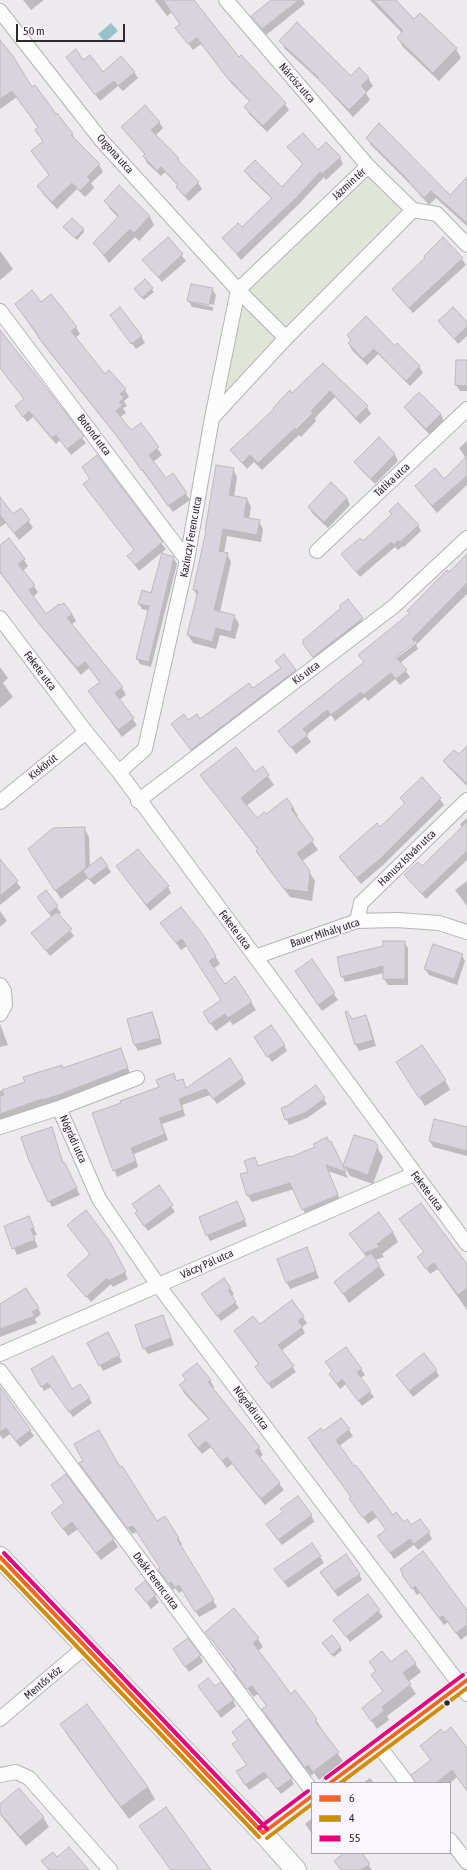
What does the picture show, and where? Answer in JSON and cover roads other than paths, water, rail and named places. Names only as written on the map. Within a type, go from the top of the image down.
[{"type":"street","name":"Nárcisz utca","points":[[226,0],[368,166]]},
{"type":"street","name":"Orgona utca","points":[[0,11],[102,141],[238,290]]},
{"type":"street","name":"Jázmin tér","points":[[238,290],[368,166],[414,210]]},
{"type":"street","points":[[212,418],[286,338],[414,210],[437,214],[467,245]]},
{"type":"street","points":[[238,290],[286,338]]},
{"type":"street","name":"Kazinczy Ferenc utca","points":[[119,772],[145,749],[187,560],[212,418],[238,290]]},
{"type":"street","name":"Botond utca","points":[[0,311],[187,560]]},
{"type":"street","name":"Tátika utca","points":[[317,550],[467,409]]},
{"type":"street","name":"Kis utca","points":[[138,801],[393,607],[467,538]]},
{"type":"street","name":"Fekete utca","points":[[0,618],[86,732],[119,772],[138,801],[255,957],[414,1174],[466,1241]]},
{"type":"street","name":"Kiskörút","points":[[0,802],[86,732]]},
{"type":"street","name":"Hanusz István utca","points":[[357,921],[361,903],[467,800]]},
{"type":"street","name":"Bauer Mihály utca","points":[[255,957],[357,921],[397,920],[439,923],[467,932]]},
{"type":"street","points":[[0,985],[4,991],[5,1005],[0,1014]]},
{"type":"street","points":[[0,1127],[59,1108],[137,1078]]},
{"type":"street","name":"Nógrádi utca","points":[[59,1108],[99,1199],[158,1285],[465,1686]]},
{"type":"street","name":"Váczy Pál utca","points":[[0,1354],[414,1174]]},
{"type":"street","name":"Deák Ferenc utca","points":[[0,1370],[311,1789]]},
{"type":"street","points":[[0,1558],[263,1833],[296,1870]]},
{"type":"street","name":"Mentős köz","points":[[0,1719],[86,1647]]},
{"type":"street","points":[[331,1782],[379,1746],[465,1686]]},
{"type":"street","points":[[379,1746],[406,1782]]},
{"type":"street","points":[[0,1775],[16,1772],[29,1778],[110,1870]]},
{"type":"street","points":[[263,1833],[311,1797]]},
{"type":"street","points":[[451,1841],[467,1862]]},
{"type":"water","points":[[111,23],[118,31],[105,42],[98,34]]}]
